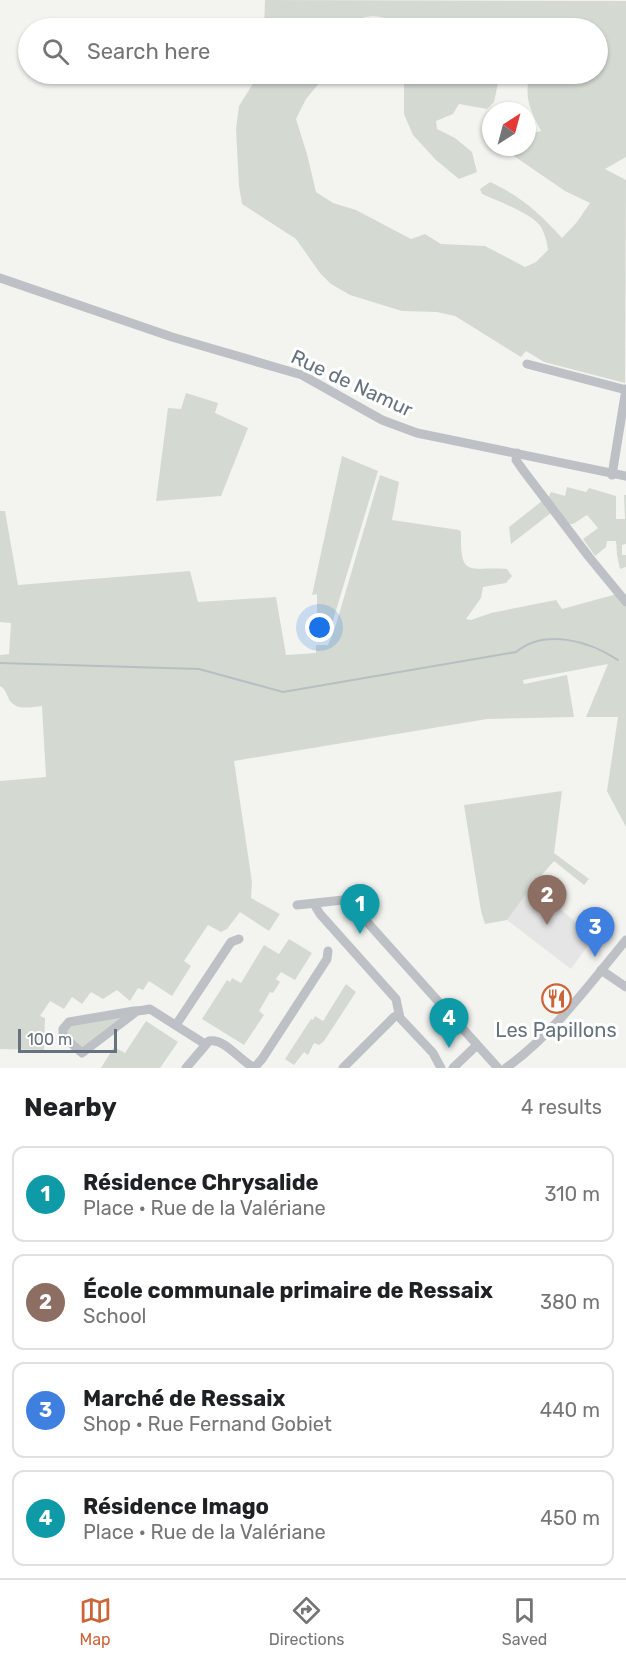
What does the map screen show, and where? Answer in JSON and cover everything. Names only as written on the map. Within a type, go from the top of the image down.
[{"type":"street","name":"Rue de Namur","points":[[0,278],[172,337],[302,375],[362,409],[404,428],[431,436],[612,475],[626,476]]},
{"type":"street","points":[[527,364],[626,389],[612,475]]},
{"type":"street","points":[[517,453],[516,460],[520,466],[589,557],[624,598]]},
{"type":"street","points":[[297,905],[343,900],[350,903],[498,1068]]},
{"type":"street","points":[[314,904],[320,914],[396,999],[399,1015],[433,1053],[441,1068]]},
{"type":"street","points":[[176,1025],[231,942],[239,939]]},
{"type":"street","points":[[506,1068],[556,1023],[626,940]]},
{"type":"street","points":[[186,1068],[210,1040],[217,1040],[255,1068],[327,960],[328,951]]},
{"type":"street","points":[[602,970],[626,987]]},
{"type":"street","points":[[137,1011],[84,1053],[80,1053],[63,1036],[63,1029],[69,1022],[137,1011],[150,1010],[206,1044]]},
{"type":"street","points":[[343,1068],[394,1017],[399,1015]]},
{"type":"street","points":[[453,1068],[477,1045]]},
{"type":"shaded area","points":[[265,0],[626,1],[626,157],[605,169],[626,180],[625,383],[544,362],[526,351],[521,357],[455,316],[437,312],[402,311],[350,295],[331,284],[320,273],[296,239],[242,204],[236,129],[239,106],[253,84],[318,84],[306,99],[296,119],[316,192],[333,203],[356,210],[411,239],[425,234],[441,244],[485,246],[525,267],[536,262],[548,250],[541,227],[523,213],[482,194],[480,189],[490,182],[511,193],[545,220],[562,238],[590,203],[565,191],[514,156],[536,156],[536,132],[541,131],[536,120],[536,102],[529,102],[528,84],[608,84],[608,18],[383,18],[375,16],[364,18],[264,18]]},
{"type":"shaded area","points":[[404,84],[498,84],[494,102],[482,102],[482,108],[459,104],[453,114],[436,121],[437,129],[455,138],[472,152],[477,172],[459,179],[436,160],[413,135],[404,114]]},
{"type":"shaded area","points":[[186,393],[218,403],[215,413],[248,428],[221,496],[156,501],[168,408],[181,409]]},
{"type":"shaded area","points":[[342,456],[378,471],[331,627],[327,632],[317,635],[317,594],[312,595]]},
{"type":"shaded area","points":[[380,475],[399,482],[392,520],[459,530],[465,564],[476,569],[507,569],[512,576],[506,583],[483,587],[481,598],[466,619],[471,620],[491,613],[556,600],[562,609],[617,594],[626,607],[626,827],[607,791],[618,717],[586,717],[608,664],[523,680],[524,684],[567,675],[574,717],[487,719],[234,761],[252,882],[251,898],[280,914],[269,931],[240,912],[227,929],[221,932],[208,925],[184,961],[191,966],[172,996],[149,981],[143,990],[138,988],[130,1001],[117,990],[103,999],[91,992],[82,1004],[72,997],[64,1009],[50,1001],[40,1016],[45,1018],[44,1050],[0,1049],[0,781],[46,777],[42,706],[18,707],[11,702],[0,686],[0,655],[9,654],[11,623],[0,622],[0,511],[5,511],[18,585],[190,571],[198,602],[276,597],[286,655],[316,653],[316,645],[328,645],[335,628]]},
{"type":"shaded area","points":[[567,487],[586,492],[589,488],[616,496],[616,519],[625,519],[624,495],[626,495],[626,544],[622,545],[622,555],[626,555],[626,567],[620,569],[616,541],[607,541],[606,547],[595,556],[583,539],[598,528],[587,515],[569,524],[548,498],[551,492],[565,496]]},
{"type":"shaded area","points":[[542,501],[551,513],[511,544],[509,527]]},
{"type":"shaded area","points":[[562,791],[554,853],[589,879],[584,885],[554,861],[507,920],[485,924],[464,805]]},
{"type":"shaded area","points":[[532,886],[594,937],[571,969],[507,920]]},
{"type":"shaded area","points":[[289,939],[312,953],[295,980],[281,972],[276,979],[280,982],[273,993],[270,992],[259,1011],[264,1015],[244,1045],[202,1019],[227,980],[230,982],[232,978],[241,983],[264,945],[279,954]]},
{"type":"shaded area","points":[[346,984],[356,992],[324,1041],[319,1045],[314,1043],[308,1055],[304,1052],[294,1065],[285,1059],[311,1019],[313,1020],[315,1016],[323,1021]]},
{"type":"shaded area","points":[[128,1014],[84,1049],[65,1035],[67,1027]]},
{"type":"shaded area","points":[[146,1021],[178,1042],[160,1068],[101,1068],[114,1047],[125,1053]]},
{"type":"waterway","points":[[0,663],[199,669],[283,692],[516,652],[540,640],[567,640],[581,643],[618,660]]},
{"type":"place","name":"École communale primaire de Ressaix","points":[[547,925]]},
{"type":"place","name":"Résidence Chrysalide","points":[[360,934]]},
{"type":"place","name":"Marché de Ressaix","points":[[595,957]]},
{"type":"place","name":"Les Papillons","points":[[556,999]]},
{"type":"place","name":"Résidence Imago","points":[[449,1048]]}]
